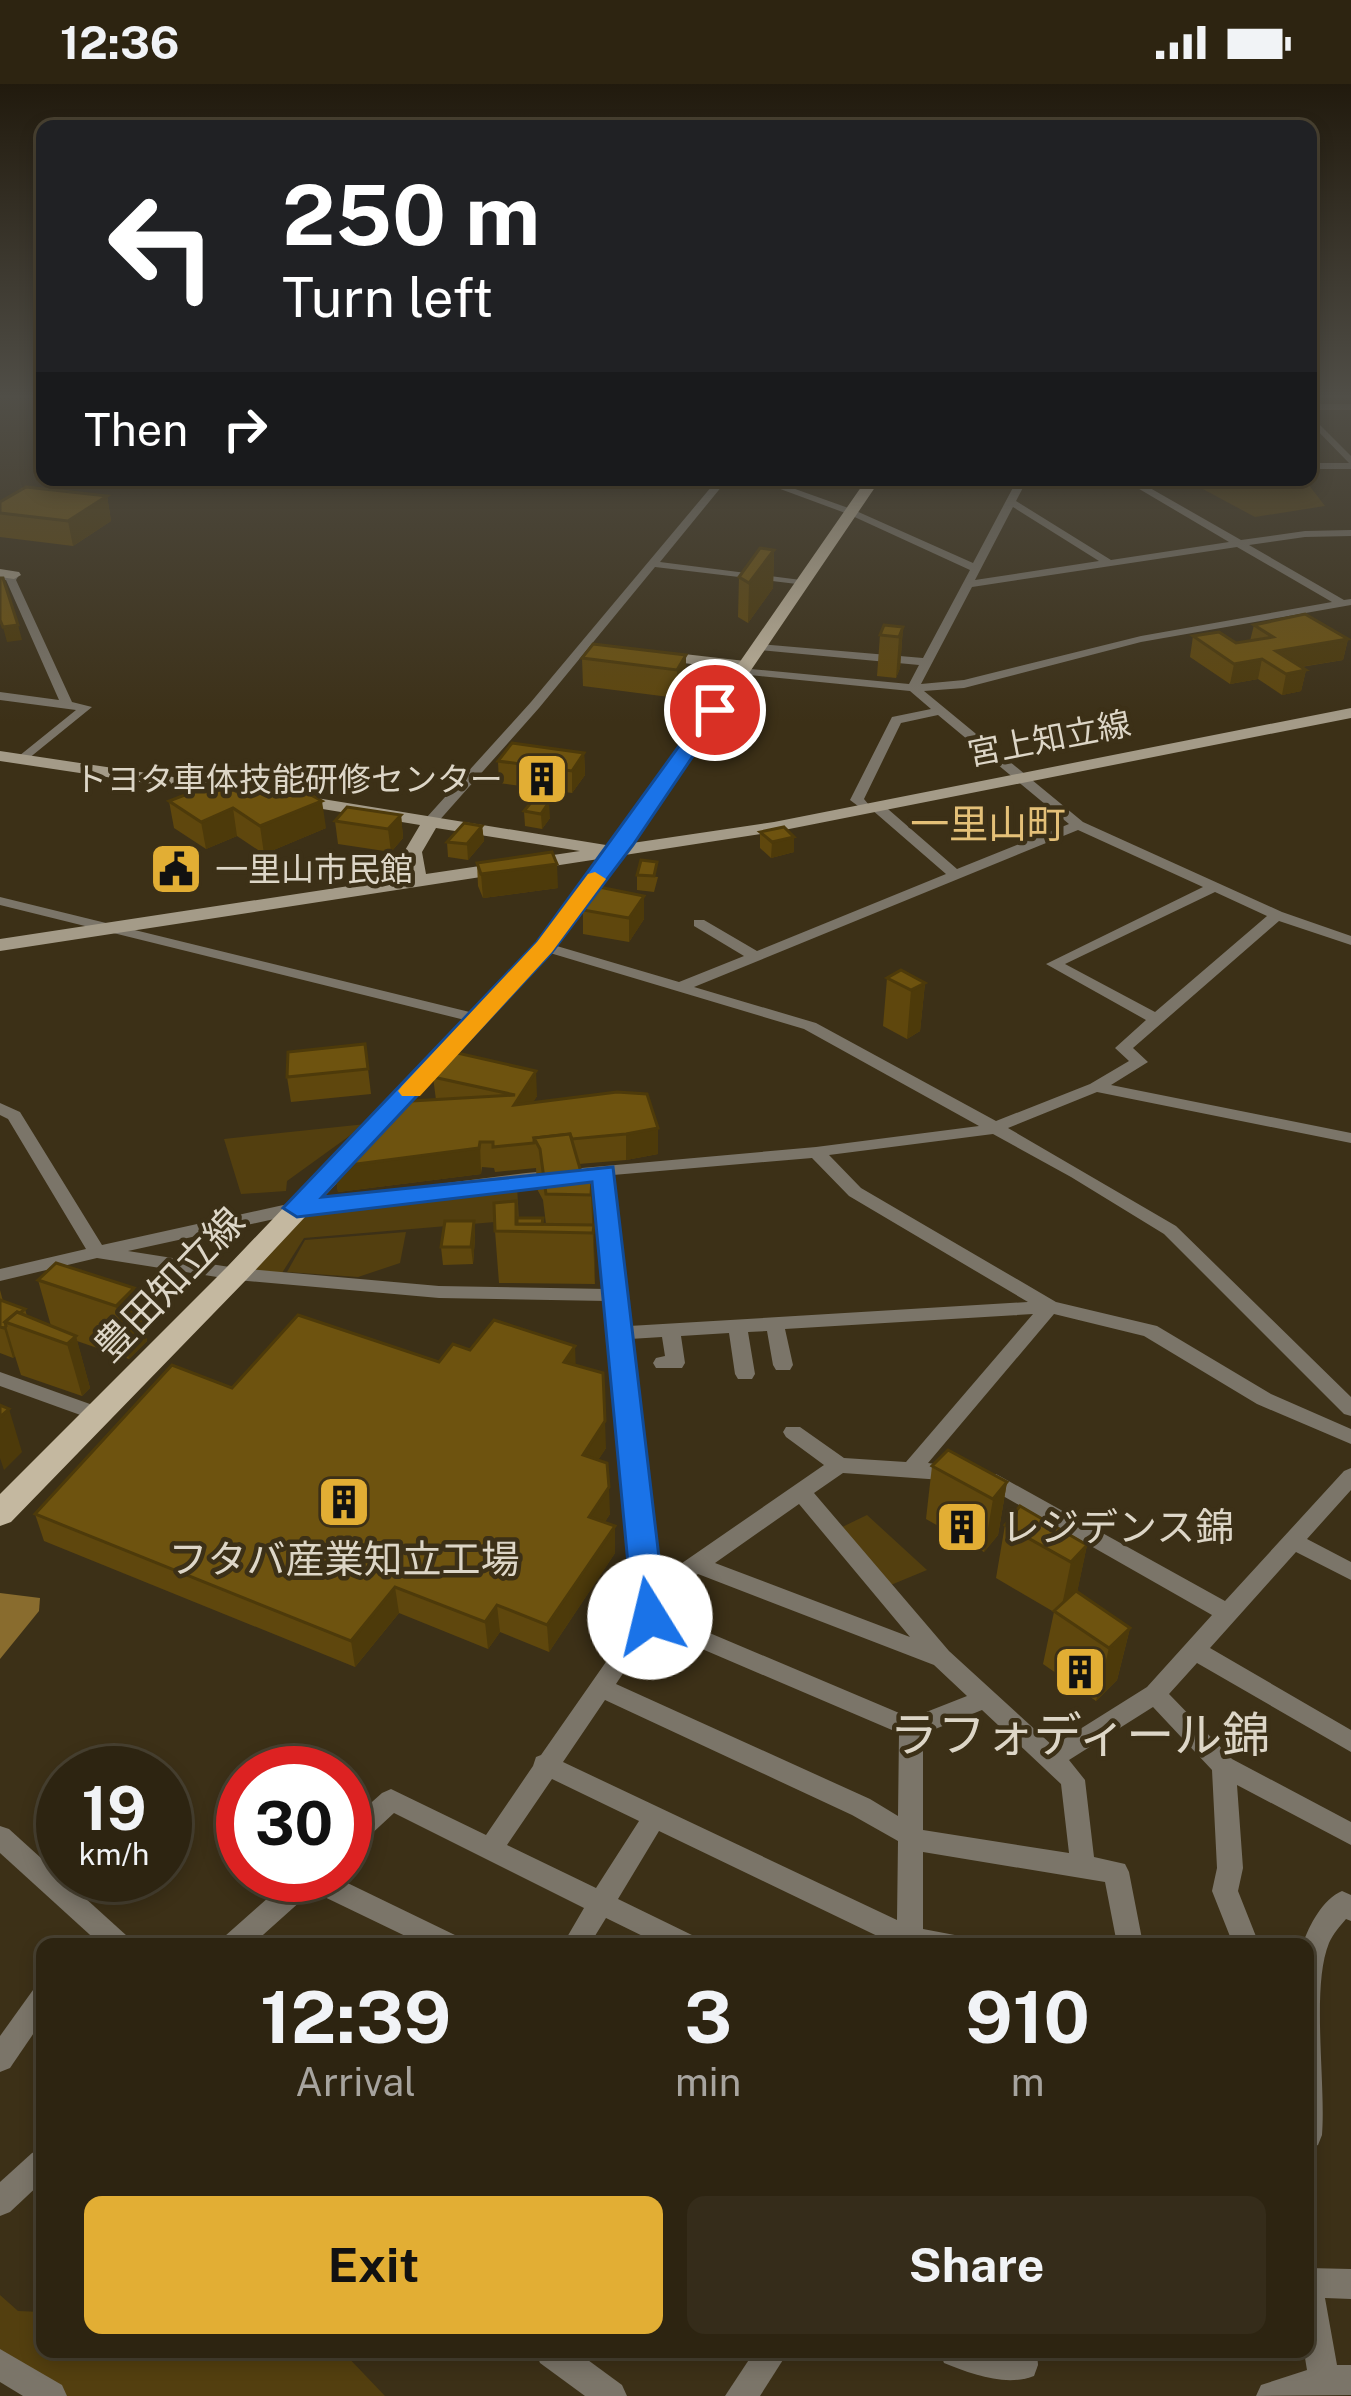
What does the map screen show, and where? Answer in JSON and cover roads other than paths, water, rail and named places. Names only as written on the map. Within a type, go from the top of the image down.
[{"type":"main road","name":"豊田知立線","points":[[0,1514],[481,1019],[544,947],[855,506]]},
{"type":"street","points":[[418,883],[412,872],[413,852],[432,820],[701,506]]},
{"type":"street","points":[[834,506],[975,568]]},
{"type":"street","points":[[914,688],[1009,506]]},
{"type":"street","points":[[1017,506],[1111,564]]},
{"type":"street","points":[[1174,506],[1348,605]]},
{"type":"street","points":[[967,584],[1305,534],[1351,533]]},
{"type":"street","points":[[653,564],[805,578]]},
{"type":"street","points":[[742,564],[805,578]]},
{"type":"street","points":[[5,575],[67,705]]},
{"type":"street","points":[[646,655],[914,688],[964,684],[1153,637],[1348,605]]},
{"type":"street","points":[[584,647],[605,650]]},
{"type":"street","points":[[758,647],[926,662]]},
{"type":"street","points":[[914,688],[1078,825],[1212,888],[1351,941]]},
{"type":"street","points":[[0,696],[86,707],[23,759]]},
{"type":"street","points":[[940,711],[896,720],[856,800],[954,874]]},
{"type":"street","name":"宮上知立線","points":[[0,945],[614,854],[1351,711]]},
{"type":"street","points":[[0,756],[248,793]]},
{"type":"street","points":[[271,796],[588,844],[614,854]]},
{"type":"street","points":[[683,986],[1078,825]]},
{"type":"street","points":[[1158,1020],[1053,964],[1212,888]]},
{"type":"street","points":[[0,901],[481,1019]]},
{"type":"street","points":[[0,1274],[297,1208],[992,1130],[1096,1087],[1140,1062],[1123,1048],[1276,915]]},
{"type":"street","points":[[699,923],[757,956]]},
{"type":"street","points":[[544,947],[810,1026],[1170,1229],[1351,1408]]},
{"type":"street","points":[[1096,1087],[1351,1138]]},
{"type":"street","points":[[4,1116],[97,1252],[236,1274],[439,1292],[615,1295]]},
{"type":"street","points":[[816,1152],[855,1192],[1050,1307],[1150,1331],[1264,1399],[1351,1437]]},
{"type":"street","points":[[604,1172],[647,1609]]},
{"type":"street","points":[[619,1333],[1050,1307]]},
{"type":"street","points":[[911,1470],[1050,1307]]},
{"type":"street","points":[[775,1325],[783,1365]]},
{"type":"street","points":[[738,1327],[745,1374]]},
{"type":"street","points":[[663,1363],[675,1363],[671,1330]]},
{"type":"street","points":[[0,1379],[97,1414]]},
{"type":"street","points":[[793,1432],[839,1465],[980,1474],[1226,1612]]},
{"type":"street","points":[[490,1849],[544,1764],[601,1688],[647,1609],[697,1564],[839,1465]]},
{"type":"street","points":[[1051,1760],[1155,1694],[1351,1476]]},
{"type":"street","points":[[802,1494],[941,1658],[1073,1780],[1083,1866]]},
{"type":"street","points":[[1292,1540],[1351,1572]]},
{"type":"street","points":[[697,1564],[941,1658]]},
{"type":"street","points":[[647,1609],[911,1728],[982,1700]]},
{"type":"street","points":[[1194,1650],[1351,1742]]},
{"type":"street","points":[[601,1688],[910,1832],[920,1841],[1115,1871],[1129,1938]]},
{"type":"street","points":[[1155,1694],[1224,1766],[1351,1834]]},
{"type":"street","points":[[910,1938],[911,1728]]},
{"type":"street","points":[[544,1764],[904,1938]]},
{"type":"street","points":[[1224,1766],[1229,1868],[1225,1891],[1244,1938]]},
{"type":"street","points":[[372,1817],[391,1800],[673,1938]]},
{"type":"street","points":[[580,1938],[654,1818]]},
{"type":"street","points":[[0,1837],[105,1938]]},
{"type":"street","points":[[241,1938],[282,1902]]},
{"type":"street","points":[[363,1902],[436,1938]]},
{"type":"street","points":[[1314,1953],[1320,1934],[1342,1904],[1351,1909]]},
{"type":"street","points":[[0,2059],[36,2008]]},
{"type":"street","points":[[0,2201],[36,2173]]},
{"type":"street","points":[[1314,2285],[1351,2284]]},
{"type":"street","points":[[1272,2396],[1338,2380],[1314,2304]]},
{"type":"street","points":[[559,2358],[611,2396]]},
{"type":"street","points":[[741,2396],[769,2358]]},
{"type":"street","points":[[971,2358],[1023,2366],[1022,2358]]},
{"type":"street","points":[[0,2364],[51,2396]]},
{"type":"place","name":"トヨタ車体技能研修センター","points":[[542,779]]},
{"type":"place","name":"一里山市民館","points":[[176,869]]},
{"type":"place","name":"フタバ産業知立工場","points":[[344,1502]]},
{"type":"place","name":"レジデンス錦","points":[[962,1527]]},
{"type":"place","name":"ラフォディール錦","points":[[1080,1672]]},
{"type":"district","name":"一里山町","points":[[988,824]]}]
